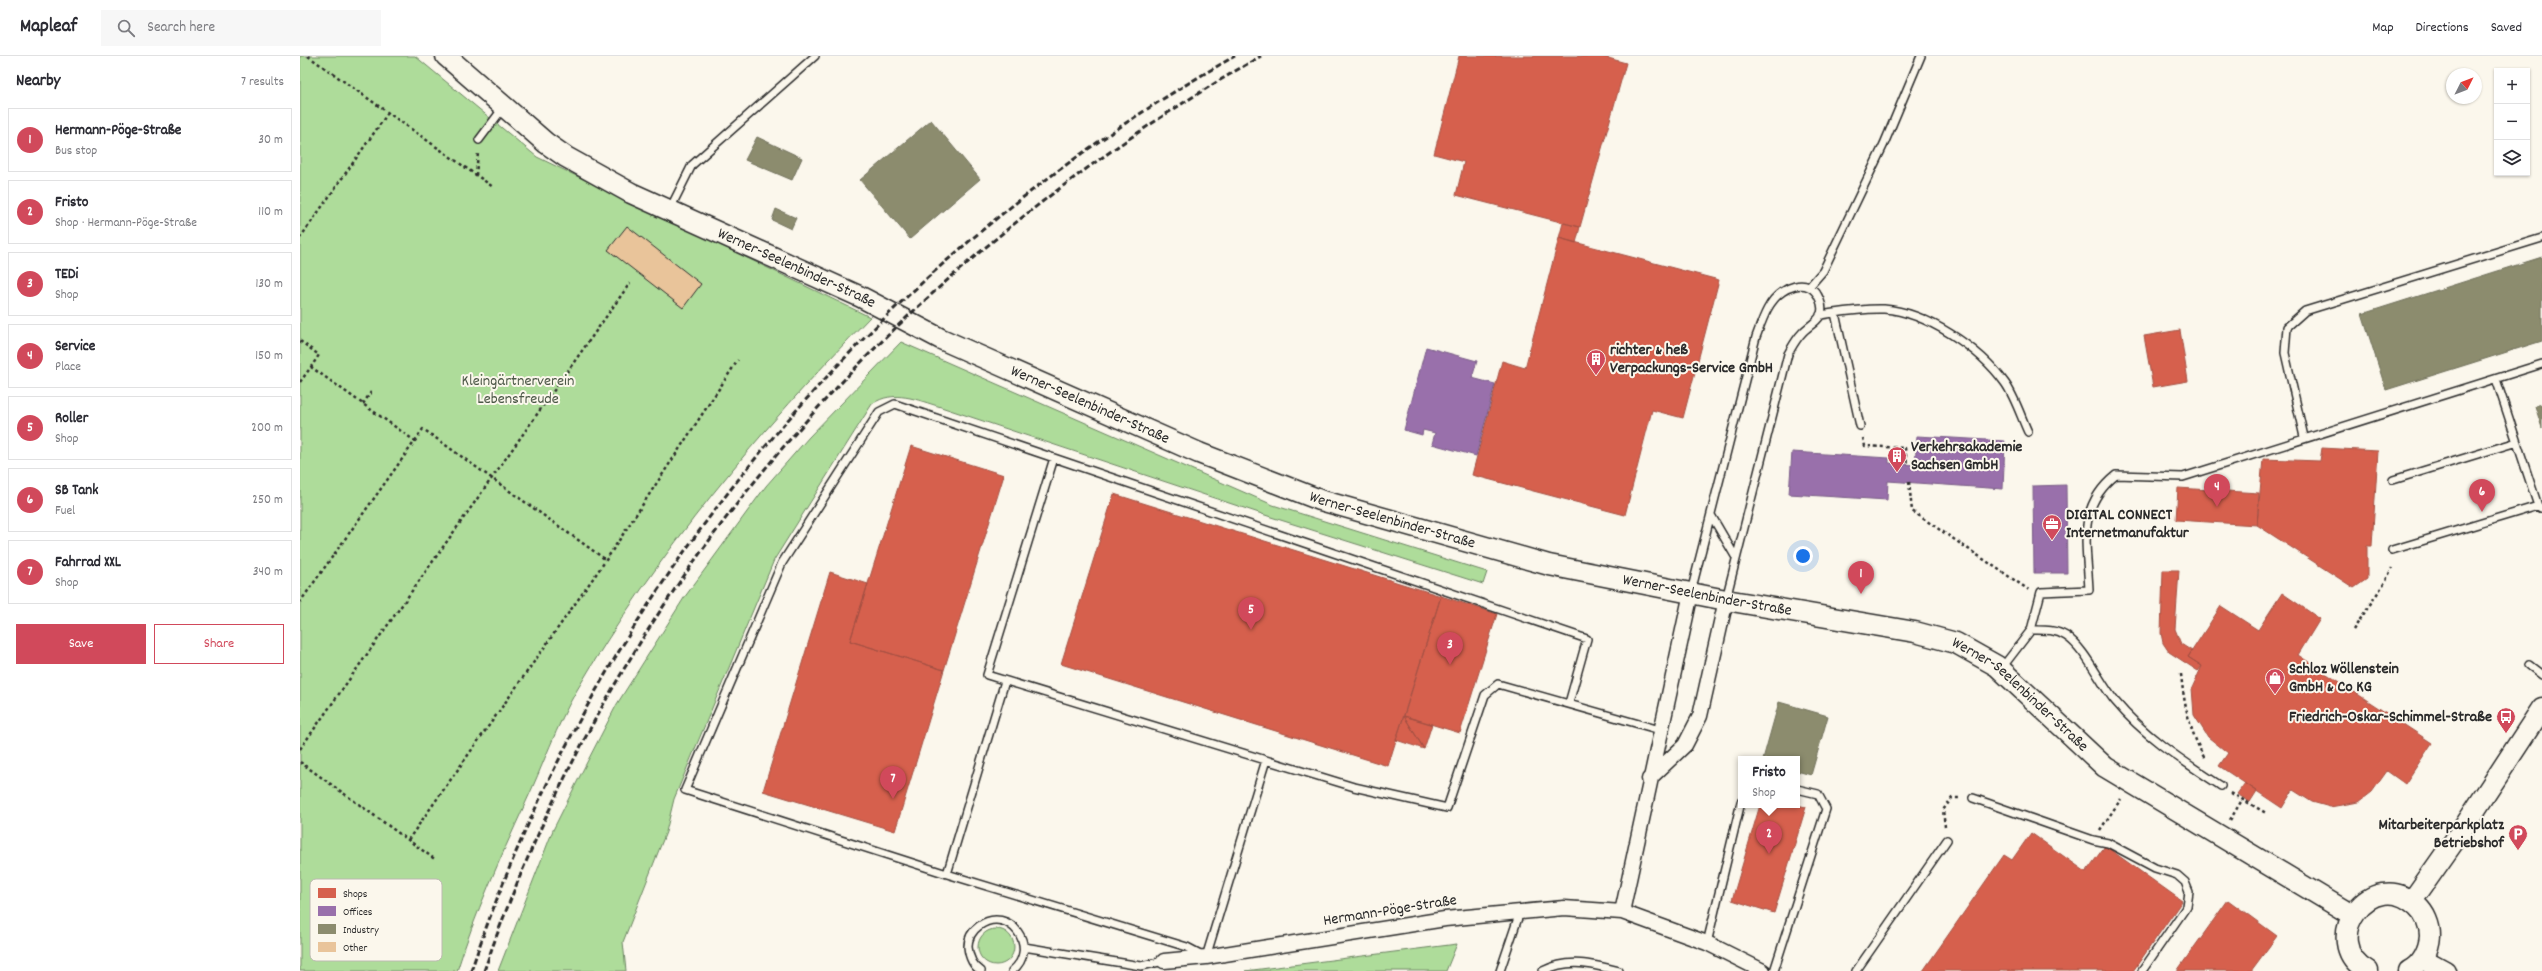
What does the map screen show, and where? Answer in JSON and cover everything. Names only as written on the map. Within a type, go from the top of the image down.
[{"type":"main road","name":"Werner-Seelenbinder-Straße","points":[[446,56],[546,144],[566,157],[631,193],[854,294],[941,338],[1199,453],[1320,500],[1549,565],[1726,600],[1915,632],[1956,643],[2001,669],[2105,767],[2352,915]]},
{"type":"main road","points":[[2412,901],[2462,830],[2542,708]]},
{"type":"main road","points":[[2368,971],[2352,957],[2347,943],[2347,929],[2352,915],[2360,904],[2372,897],[2385,894],[2399,895],[2412,901],[2421,910],[2427,921],[2430,934],[2428,947],[2416,965],[2445,971]]},
{"type":"street","points":[[1622,912],[1649,779],[1691,593]]},
{"type":"street","points":[[1649,779],[1685,745],[1700,716],[1726,600]]},
{"type":"street","name":"Hermann-Pöge-Straße","points":[[1164,961],[1206,958],[1445,919],[1564,908],[1622,912],[1707,943],[1763,971]]},
{"type":"lane","points":[[669,211],[692,165],[815,56]]},
{"type":"lane","points":[[1808,287],[1823,271],[1884,144],[1921,56]]},
{"type":"lane","points":[[479,140],[504,106]]},
{"type":"lane","points":[[2304,437],[2285,353],[2287,327],[2305,311],[2542,238]]},
{"type":"lane","points":[[1691,593],[1756,337],[1764,318],[1772,302],[1782,292],[1795,286],[1808,287],[1818,296],[1821,306],[1820,315]]},
{"type":"lane","points":[[1726,600],[1735,556],[1788,354],[1802,333],[1820,315],[1883,309],[1910,313],[1952,335],[1977,353],[2005,383],[2028,432]]},
{"type":"lane","points":[[1835,313],[1860,426]]},
{"type":"lane","points":[[2001,669],[2031,630],[2041,592],[2089,590],[2086,520],[2092,502],[2103,485],[2116,475],[2183,477],[2304,437],[2542,364]]},
{"type":"lane","points":[[2392,550],[2540,507],[2496,379]]},
{"type":"lane","points":[[1266,760],[1206,958],[1187,947],[946,874],[685,790],[782,563],[879,412],[895,404],[1587,639],[1569,703]]},
{"type":"lane","points":[[2393,480],[2517,442]]},
{"type":"lane","points":[[1054,458],[987,675],[1354,787],[1447,808],[1485,695],[1498,684],[1660,730]]},
{"type":"lane","points":[[1711,515],[1735,556]]},
{"type":"lane","points":[[2031,630],[2052,630],[2067,636],[2115,701],[2139,726],[2161,746],[2222,786]]},
{"type":"lane","points":[[2529,665],[2542,675]]},
{"type":"lane","points":[[946,874],[1006,681]]},
{"type":"lane","points":[[1774,971],[1826,809],[1818,794],[1800,790]]},
{"type":"lane","points":[[1973,798],[2093,840],[2108,843],[2155,868],[2177,875],[2185,882],[2189,892],[2187,906],[2142,971]]},
{"type":"lane","points":[[1707,943],[1740,808]]},
{"type":"lane","points":[[1856,971],[1947,840]]},
{"type":"lane","points":[[1500,971],[1520,912]]},
{"type":"lane","points":[[981,971],[972,963],[968,945],[976,928],[984,922],[993,920],[1011,924],[1023,938],[1024,948],[1019,964],[1012,971]]},
{"type":"lane","points":[[1024,948],[1141,966],[1164,961]]},
{"type":"lane","points":[[1543,971],[1556,964],[1579,962],[1619,971]]},
{"type":"path","points":[[308,56],[493,187]]},
{"type":"path","points":[[300,238],[388,113]]},
{"type":"path","points":[[476,175],[479,140]]},
{"type":"path","points":[[300,749],[630,283]]},
{"type":"path","points":[[300,341],[319,355],[300,382]]},
{"type":"path","points":[[408,840],[606,560],[738,360]]},
{"type":"path","points":[[311,367],[414,441]]},
{"type":"path","points":[[362,404],[371,392]]},
{"type":"path","points":[[1860,426],[1865,446],[1905,448],[1907,464]]},
{"type":"path","points":[[300,602],[423,429],[606,560]]},
{"type":"path","points":[[1909,482],[1912,511],[2040,597]]},
{"type":"path","points":[[2353,630],[2385,582],[2392,568]]},
{"type":"path","points":[[2181,674],[2184,707],[2194,739],[2222,786],[2242,800],[2266,813]]},
{"type":"path","points":[[300,762],[436,860]]},
{"type":"path","points":[[1947,840],[1943,810],[1952,798],[1973,798]]},
{"type":"path","points":[[2221,836],[2242,800]]},
{"type":"path","points":[[2093,840],[2118,803]]},
{"type":"green space","name":"Kleingärtnerverein Lebensfreude","points":[[300,56],[415,56],[537,157],[870,317],[789,404],[712,494],[641,590],[608,639],[577,690],[556,732],[488,886],[457,971],[300,971]]},
{"type":"green space","points":[[901,342],[1273,505],[1487,572],[1483,584],[1271,517],[923,401],[906,397],[889,397],[880,400],[872,404],[774,560],[674,799],[666,832],[623,942],[626,971],[498,971],[553,830],[617,704],[684,598],[766,486],[809,437]]},
{"type":"green space","points":[[1000,929],[1009,934],[1013,940],[1013,954],[1009,960],[1000,965],[992,965],[983,960],[979,954],[978,943],[983,934],[989,930]]},
{"type":"green space","points":[[1457,944],[1446,971],[1245,971]]},
{"type":"building: Shops","points":[[1459,56],[1601,56],[1626,63],[1580,227],[1456,195],[1464,162],[1434,154]]},
{"type":"building: Shops","points":[[1563,223],[1580,227],[1576,243],[1559,238]]},
{"type":"building: Shops","name":"richter & heß Verpackungs-Service GmbH","points":[[1559,238],[1719,280],[1683,418],[1652,410],[1625,515],[1472,475],[1502,361],[1525,368]]},
{"type":"building: Shops","points":[[2180,330],[2188,381],[2153,387],[2144,336]]},
{"type":"building: Shops","points":[[911,446],[1004,475],[944,670],[850,641]]},
{"type":"building: Shops","points":[[2322,448],[2378,451],[2372,546],[2367,546],[2367,579],[2354,588],[2257,525],[2263,459],[2320,461]]},
{"type":"building: Shops","points":[[2178,488],[2259,493],[2257,525],[2176,520]]},
{"type":"building: Shops","points":[[1114,494],[1441,596],[1388,766],[1061,664]]},
{"type":"building: Shops","points":[[2163,570],[2179,570],[2175,629],[2181,644],[2192,651],[2188,657],[2202,666],[2198,671],[2169,652],[2163,643],[2161,633]]},
{"type":"building: Shops","points":[[830,572],[868,584],[850,641],[944,670],[895,831],[763,791]]},
{"type":"building: Shops","name":"Schloz Wöllenstein GmbH & Co KG","points":[[2282,593],[2320,619],[2298,655],[2432,743],[2405,784],[2387,771],[2372,792],[2359,802],[2330,807],[2312,802],[2293,790],[2282,808],[2219,766],[2228,753],[2208,737],[2194,715],[2192,688],[2202,666],[2188,657],[2221,606],[2258,630]]},
{"type":"building: Shops","points":[[1441,596],[1497,614],[1460,733],[1404,716]]},
{"type":"building: Shops","points":[[1404,716],[1432,724],[1424,749]]},
{"type":"building: Shops","points":[[1404,716],[1424,749],[1396,740]]},
{"type":"building: Shops","points":[[2245,783],[2257,791],[2250,802],[2237,794]]},
{"type":"building: Shops","points":[[1800,806],[1806,807],[1774,913],[1732,900],[1759,808],[1800,808]]},
{"type":"building: Shops","points":[[2031,833],[2086,872],[2105,846],[2182,901],[2133,971],[1923,971],[2004,855],[2012,860]]},
{"type":"building: Shops","points":[[2228,900],[2277,936],[2251,971],[2177,971]]},
{"type":"building: Offices","points":[[1426,347],[1477,361],[1472,378],[1495,384],[1476,456],[1432,444],[1435,433],[1423,430],[1422,435],[1404,430]]},
{"type":"building: Offices","name":"Verkehrsakademie Sachsen GmbH","points":[[1917,436],[2005,441],[2003,489],[1888,481],[1887,500],[1789,494],[1792,452],[1889,458],[1889,463],[1915,465]]},
{"type":"building: Offices","points":[[2066,485],[2067,573],[2034,573],[2033,486]]},
{"type":"building: Industry","points":[[931,120],[980,179],[910,239],[860,180]]},
{"type":"building: Industry","points":[[757,137],[802,158],[792,180],[745,160]]},
{"type":"building: Industry","points":[[776,209],[796,218],[791,229],[772,220]]},
{"type":"building: Industry","points":[[2542,257],[2542,341],[2386,390],[2362,314]]},
{"type":"building: Industry","points":[[2542,404],[2542,428],[2535,406]]},
{"type":"building: Industry","points":[[1779,702],[1828,716],[1811,775],[1800,772],[1800,756],[1764,756]]},
{"type":"building: Other","points":[[627,226],[701,284],[683,308],[608,250]]},
{"type":"railway","points":[[471,971],[526,828],[595,692],[676,564],[768,443],[871,331],[984,229],[1106,137],[1235,56]]},
{"type":"railway","points":[[484,971],[542,825],[612,689],[695,561],[788,442],[892,332],[1005,231],[1129,139],[1261,56]]},
{"type":"place","name":"richter & heß Verpackungs-Service GmbH","points":[[1596,376]]},
{"type":"place","name":"Verkehrsakademie Sachsen GmbH","points":[[1897,473]]},
{"type":"place","name":"Service","points":[[2217,507]]},
{"type":"place","name":"SB Tank","points":[[2482,512]]},
{"type":"place","name":"DIGITAL CONNECT Internetmanufaktur","points":[[2052,541]]},
{"type":"place","name":"Hermann-Pöge-Straße","points":[[1861,594]]},
{"type":"place","name":"Roller","points":[[1251,630]]},
{"type":"place","name":"TEDi","points":[[1450,665]]},
{"type":"place","name":"Schloz Wöllenstein GmbH & Co KG","points":[[2275,695]]},
{"type":"place","name":"Friedrich-Oskar-Schimmel-Straße","points":[[2506,734]]},
{"type":"place","name":"Fahrrad XXL","points":[[893,799]]},
{"type":"place","name":"Mitarbeiterparkplatz Betriebshof","points":[[2518,851]]},
{"type":"place","name":"Fristo","points":[[1769,854]]}]
